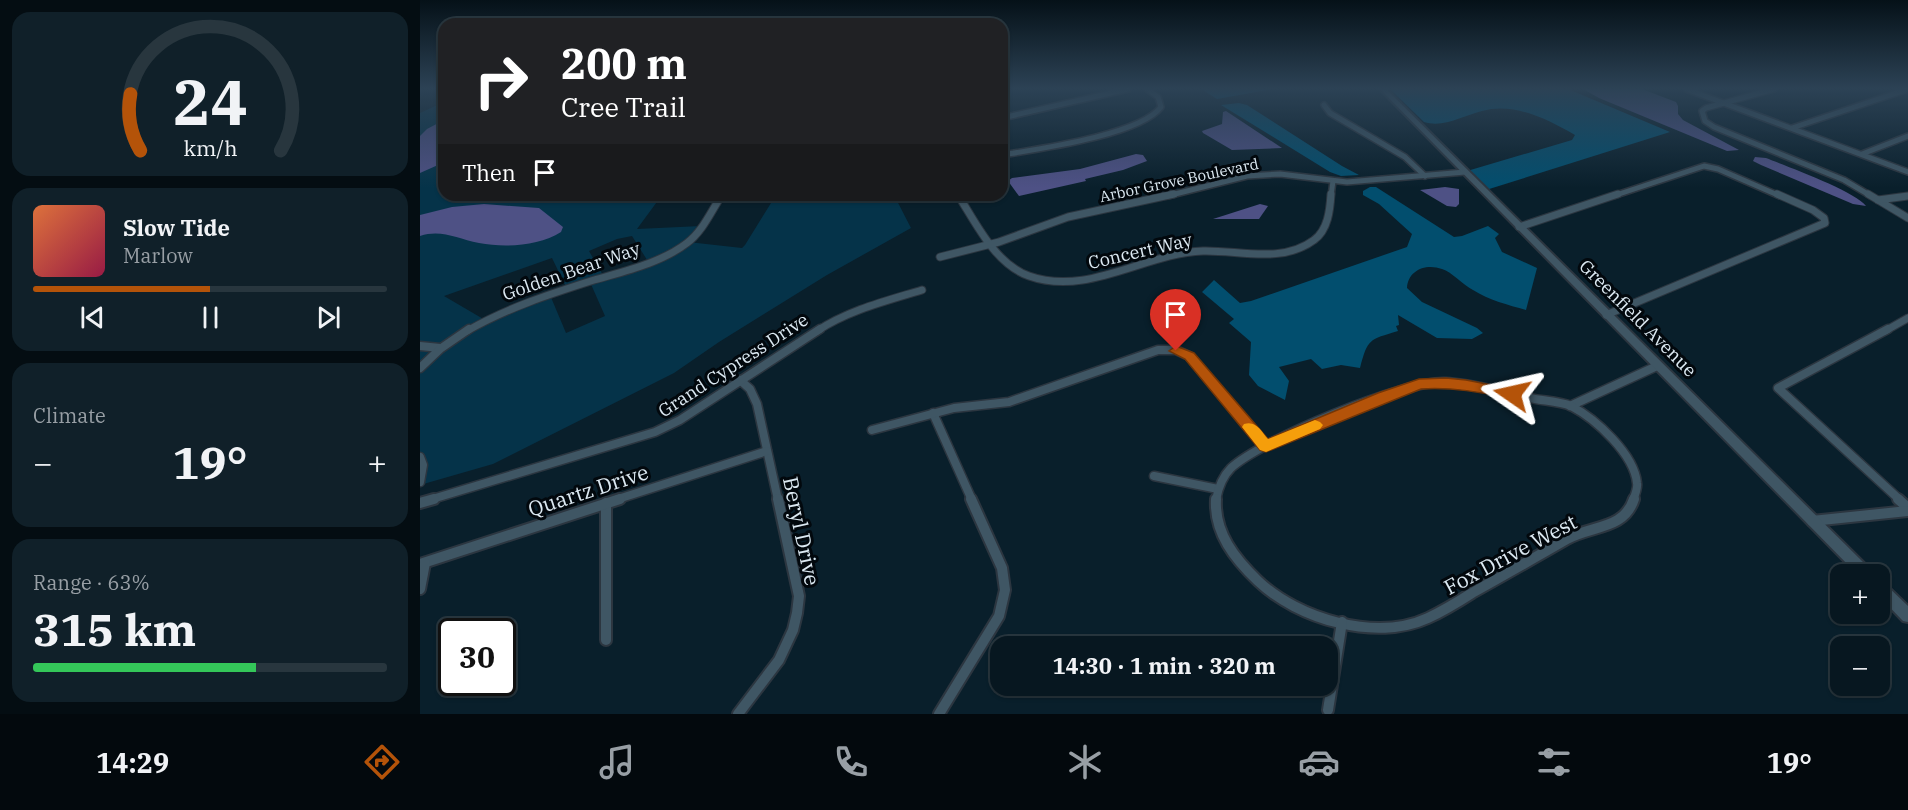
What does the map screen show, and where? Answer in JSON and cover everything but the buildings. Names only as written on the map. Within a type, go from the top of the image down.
[{"type":"main road","name":"Greenfield Avenue","points":[[1417,122],[1856,564]]},
{"type":"main road","points":[[1890,598],[1908,616]]},
{"type":"street","points":[[1008,154],[1075,142],[1139,122]]},
{"type":"street","points":[[1346,122],[1405,157],[1425,176]]},
{"type":"street","points":[[1706,122],[1845,180],[1908,218]]},
{"type":"street","points":[[1777,122],[1908,172]]},
{"type":"street","points":[[1792,128],[1809,122]]},
{"type":"street","points":[[1862,154],[1908,136]]},
{"type":"street","points":[[1519,227],[1701,166],[1718,169],[1818,213],[1824,218],[1825,223],[1606,315]]},
{"type":"street","name":"Arbor Grove Boulevard","points":[[940,257],[992,244],[1068,217],[1170,196],[1247,176],[1280,174],[1333,182],[1356,182],[1465,172]]},
{"type":"street","name":"Concert Way","points":[[962,201],[1003,260],[1018,271],[1041,279],[1064,282],[1098,278],[1190,252],[1265,254],[1288,251],[1309,243],[1326,226],[1333,182]]},
{"type":"street","points":[[1878,200],[1908,196]]},
{"type":"street","name":"Golden Bear Way","points":[[420,368],[440,348],[471,328],[504,312],[649,263],[670,253],[696,235],[718,201]]},
{"type":"street","name":"Grand Cypress Drive","points":[[420,503],[656,432],[680,420],[835,319],[859,309],[922,290]]},
{"type":"street","points":[[1908,318],[1778,388],[1908,509]]},
{"type":"street","points":[[420,346],[440,348]]},
{"type":"street","points":[[872,430],[954,408],[1009,402],[1158,350],[1168,349],[1189,356],[1266,446]]},
{"type":"street","points":[[1154,476],[1218,489],[1230,468],[1266,446],[1383,396],[1419,384],[1446,382],[1466,384],[1570,405],[1657,366]]},
{"type":"street","name":"Beryl Drive","points":[[738,714],[778,662],[788,643],[798,609],[799,596],[754,396],[740,380]]},
{"type":"street","name":"Fox Drive West","points":[[1218,489],[1215,505],[1217,525],[1231,551],[1251,577],[1268,592],[1287,603],[1342,622],[1364,627],[1405,626],[1427,619],[1573,537],[1608,526],[1625,516],[1637,494],[1638,485],[1632,462],[1612,438],[1570,405]]},
{"type":"street","points":[[933,413],[1002,568],[1005,590],[999,616],[939,714]]},
{"type":"street","name":"Quartz Drive","points":[[423,564],[767,450]]},
{"type":"street","points":[[420,457],[423,465],[420,483]]},
{"type":"street","points":[[606,502],[606,640]]},
{"type":"street","points":[[1812,521],[1908,509]]},
{"type":"street","points":[[420,589],[423,564]]},
{"type":"street","points":[[1328,710],[1342,622]]},
{"type":"shaded area","points":[[420,122],[438,122],[438,201],[658,201],[637,229],[701,226],[688,242],[742,248],[772,201],[897,201],[911,228],[827,275],[719,342],[674,373],[493,464],[420,485]],"holes":[[[632,236],[649,263],[604,277],[589,251],[617,239]],[[552,258],[567,289],[590,282],[605,316],[566,333],[550,295],[485,320],[444,296]]]},
{"type":"shaded area","points":[[1243,122],[1282,148],[1232,150],[1202,131],[1222,124]]},
{"type":"shaded area","points":[[1249,122],[1274,122],[1359,175],[1341,176],[1330,172]]},
{"type":"shaded area","points":[[1647,122],[1670,132],[1486,190],[1467,171],[1572,140],[1575,135],[1553,123]]},
{"type":"shaded area","points":[[1658,122],[1687,122],[1739,150],[1727,151]]},
{"type":"shaded area","points":[[438,123],[438,165],[420,173],[420,136]]},
{"type":"shaded area","points":[[1136,154],[1143,155],[1147,161],[1123,170],[1085,179],[1086,181],[1019,196],[1008,181],[1012,178],[1080,169]]},
{"type":"shaded area","points":[[1755,157],[1766,158],[1819,179],[1849,193],[1866,206],[1853,204],[1761,165],[1753,161]]},
{"type":"shaded area","points":[[1376,187],[1454,237],[1488,226],[1499,234],[1495,238],[1502,252],[1537,268],[1526,310],[1486,297],[1442,269],[1424,268],[1414,272],[1407,288],[1422,302],[1483,333],[1472,339],[1437,338],[1398,315],[1399,325],[1396,326],[1398,331],[1371,342],[1365,351],[1360,368],[1341,365],[1322,369],[1311,359],[1279,367],[1289,381],[1285,400],[1258,386],[1249,375],[1251,342],[1229,323],[1234,319],[1202,292],[1214,280],[1240,303],[1251,301],[1407,247],[1412,234],[1379,204],[1363,195],[1363,191]]},
{"type":"shaded area","points":[[1445,187],[1459,189],[1459,204],[1456,207],[1447,206],[1420,190]]},
{"type":"shaded area","points":[[484,204],[539,208],[563,227],[561,232],[552,237],[522,245],[479,243],[443,234],[420,236],[420,215],[452,207]]},
{"type":"shaded area","points":[[1260,204],[1268,206],[1259,219],[1213,219]]},
{"type":"slow traffic","points":[[1250,427],[1266,446],[1315,425]]},
{"type":"route","points":[[1176,351],[1189,356],[1266,446],[1383,396],[1419,384],[1446,382],[1466,384],[1512,394]]}]
